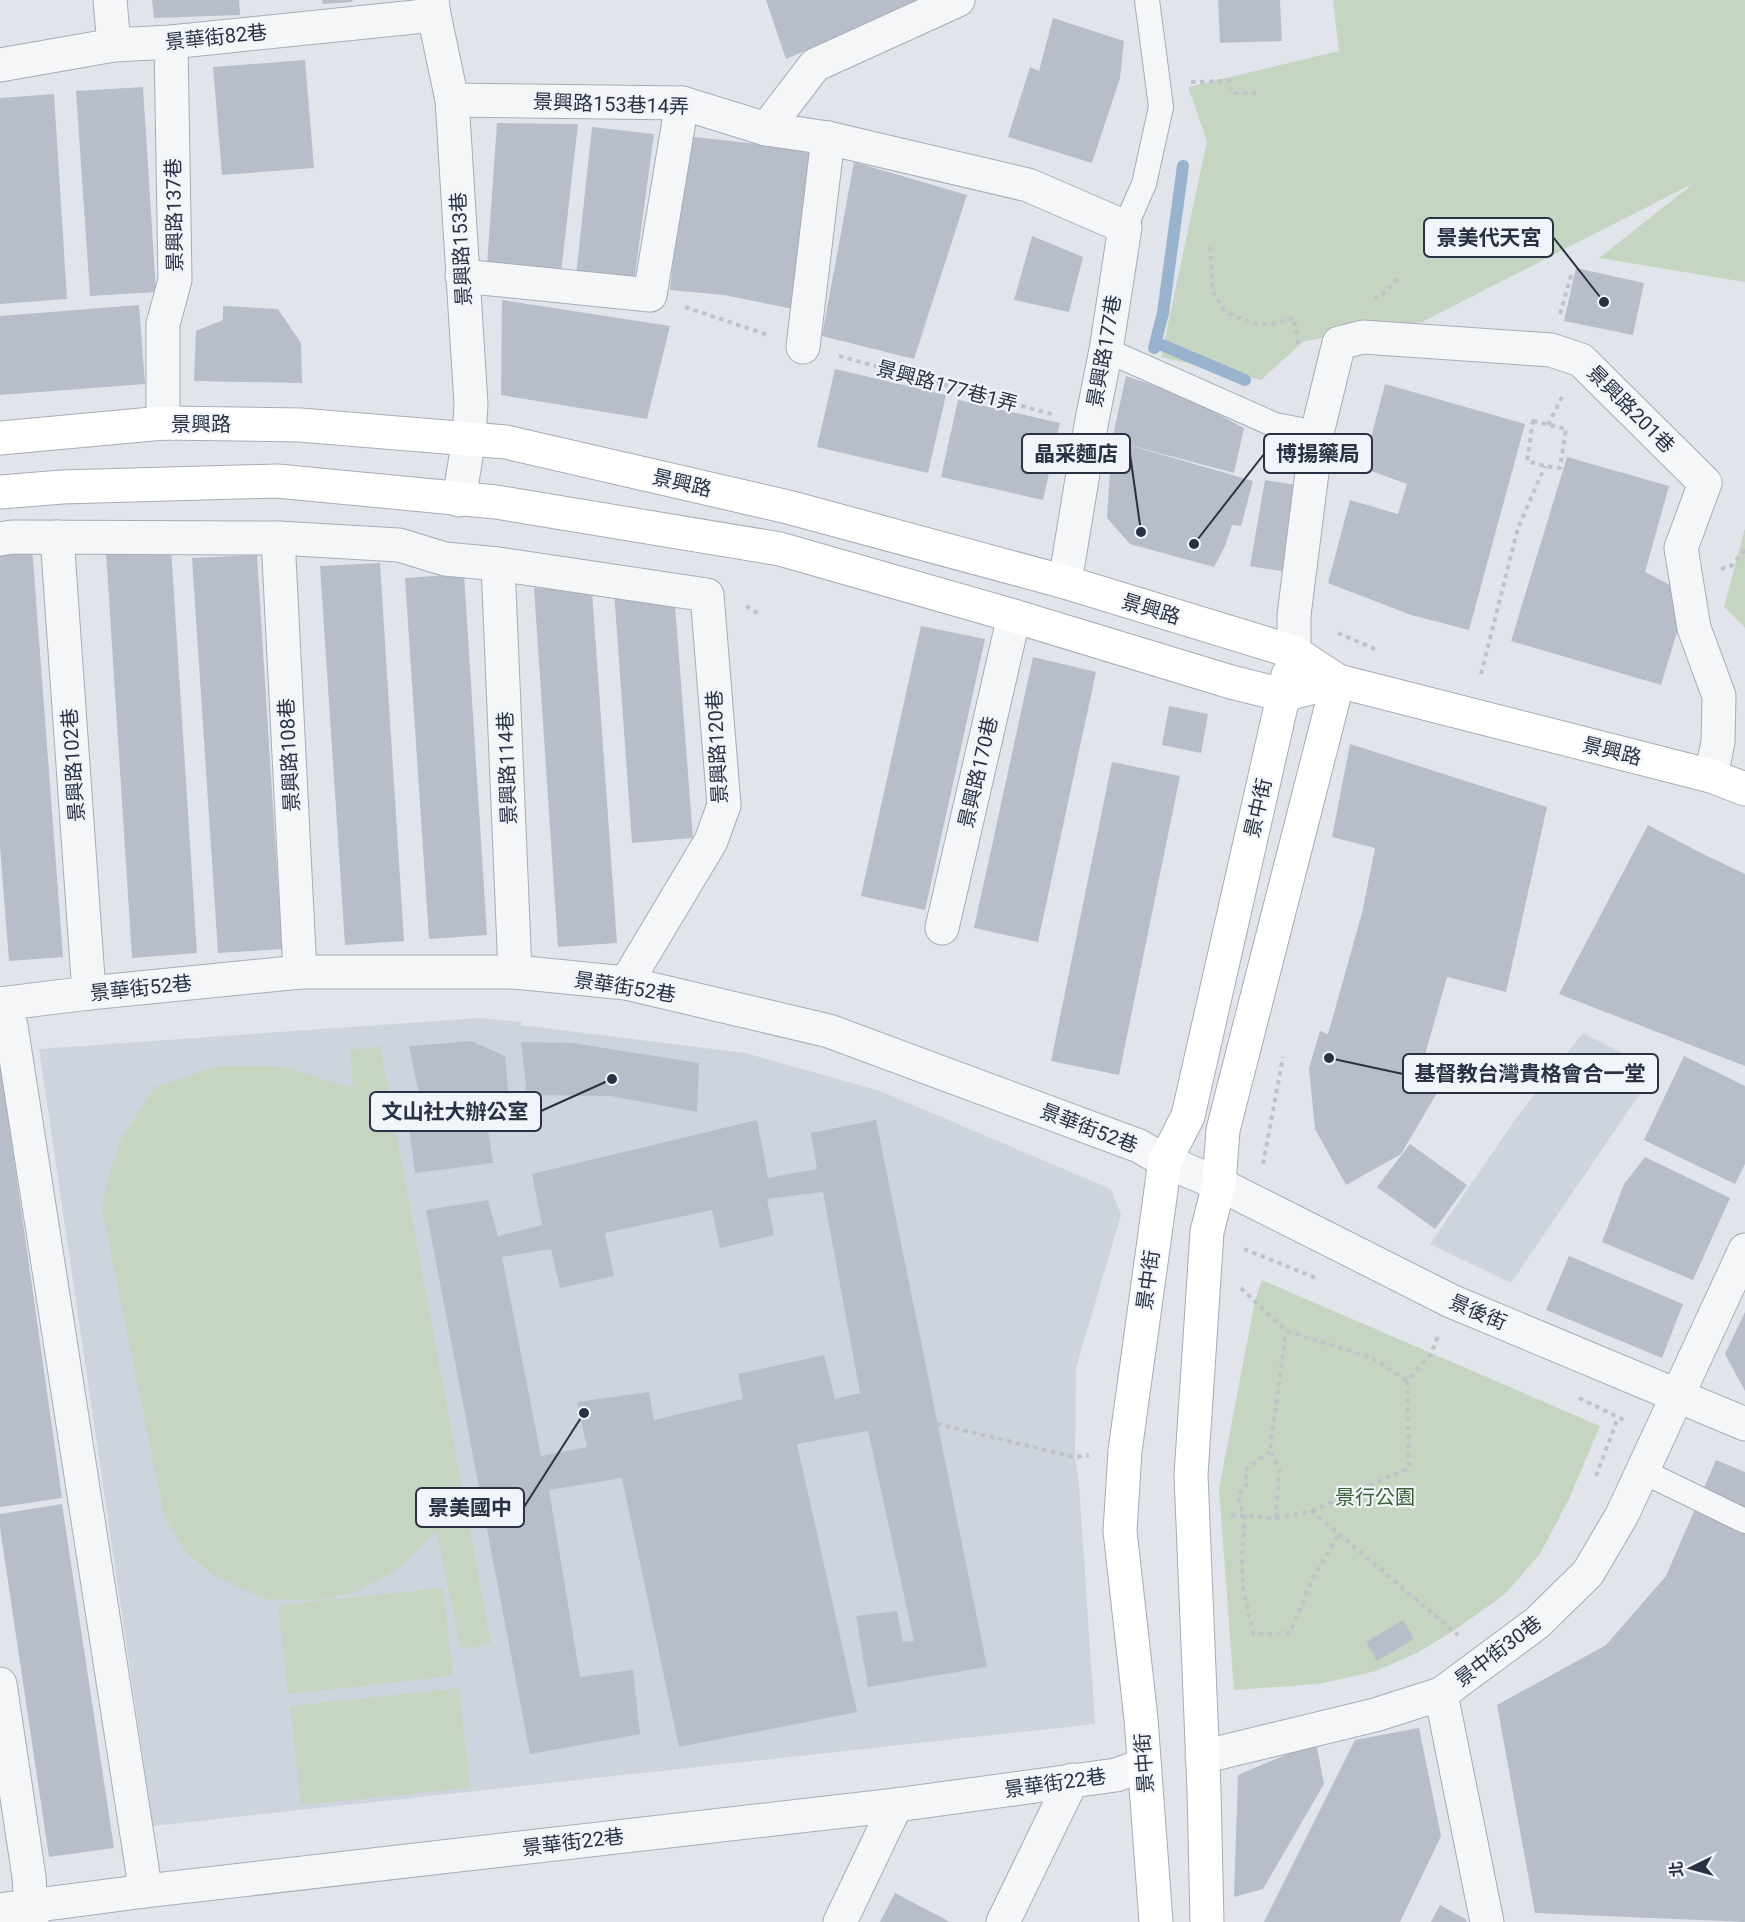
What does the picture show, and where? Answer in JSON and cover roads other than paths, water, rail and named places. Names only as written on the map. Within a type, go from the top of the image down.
[{"type":"street","points":[[110,0],[114,45]]},
{"type":"street","points":[[766,129],[814,65],[958,0]]},
{"type":"street","name":"景華街82巷","points":[[0,65],[114,45],[171,42],[433,7]]},
{"type":"street","name":"景興路153巷","points":[[433,7],[452,100],[471,404],[469,438],[459,500]]},
{"type":"street","name":"景興路137巷","points":[[163,423],[163,324],[175,280],[171,42]]},
{"type":"street","name":"景興路153巷14弄","points":[[452,100],[682,103],[766,129],[828,138]]},
{"type":"street","points":[[462,276],[650,295],[682,103]]},
{"type":"street","points":[[803,347],[828,138],[1028,184],[1125,227]]},
{"type":"street","name":"景興路177巷","points":[[1065,582],[1125,227]]},
{"type":"street","name":"景興路201巷","points":[[1294,652],[1294,615],[1317,433],[1339,343],[1363,337],[1551,350],[1581,360],[1706,483],[1681,548],[1694,628],[1719,696],[1718,742],[1711,776]]},
{"type":"street","name":"景興路","points":[[0,438],[163,423],[300,425],[506,442],[788,507],[1065,582],[1294,652],[1349,684],[1711,776],[1745,789]]},
{"type":"street","name":"景興路","points":[[0,492],[62,487],[277,481],[496,502],[780,549],[1014,616],[1231,682],[1284,694],[1349,684]]},
{"type":"street","name":"景興路102巷","points":[[57,537],[89,993]]},
{"type":"street","points":[[0,539],[278,537],[399,545],[445,559],[498,564]]},
{"type":"street","name":"景興路108巷","points":[[278,537],[300,972]]},
{"type":"street","name":"景興路120巷","points":[[498,564],[707,595],[724,805],[711,841],[626,982]]},
{"type":"street","name":"景興路114巷","points":[[498,564],[515,972]]},
{"type":"street","name":"景興路170巷","points":[[942,928],[1014,616]]},
{"type":"street","name":"景中街","points":[[1156,1922],[1141,1719],[1120,1531],[1125,1451],[1165,1161],[1188,1116],[1294,652]]},
{"type":"street","points":[[1207,1922],[1191,1475],[1208,1232],[1219,1184],[1223,1130],[1349,684]]},
{"type":"street","name":"景華街52巷","points":[[1,1004],[300,972],[515,972],[626,982],[829,1031],[1139,1146],[1165,1161],[1219,1184]]},
{"type":"street","points":[[1,1004],[11,1026],[145,1891]]},
{"type":"street","name":"景後街","points":[[1219,1184],[1451,1301],[1745,1424]]},
{"type":"street","name":"景中街30巷","points":[[1202,1757],[1376,1715],[1441,1694],[1537,1623],[1588,1573],[1622,1515],[1745,1250]]},
{"type":"street","points":[[0,1684],[29,1877],[21,1912]]},
{"type":"street","points":[[1441,1694],[1487,1922]]},
{"type":"street","name":"景華街22巷","points":[[21,1912],[145,1891],[896,1805],[1116,1775],[1144,1765]]},
{"type":"street","points":[[1003,1922],[1072,1780]]},
{"type":"street","points":[[840,1922],[896,1805]]},
{"type":"lane","name":"景興路177巷","points":[[1125,227],[1144,184],[1161,107],[1147,0]]},
{"type":"lane","points":[[1106,350],[1275,426],[1317,433]]},
{"type":"lane","points":[[1641,1471],[1745,1521]]},
{"type":"waterway","points":[[1154,348],[1163,313],[1183,166]]},
{"type":"waterway","points":[[1162,345],[1245,380]]},
{"type":"place","name":"景美代天宮","points":[[1604,302]]},
{"type":"place","name":"晶采麵店","points":[[1141,532]]},
{"type":"place","name":"博揚藥局","points":[[1194,544]]},
{"type":"place","name":"基督教台灣貴格會合一堂","points":[[1329,1058]]},
{"type":"place","name":"文山社大辦公室","points":[[612,1079]]},
{"type":"place","name":"景美國中","points":[[584,1413]]},
{"type":"park label","name":"景行公園","points":[[1375,1497]]}]
